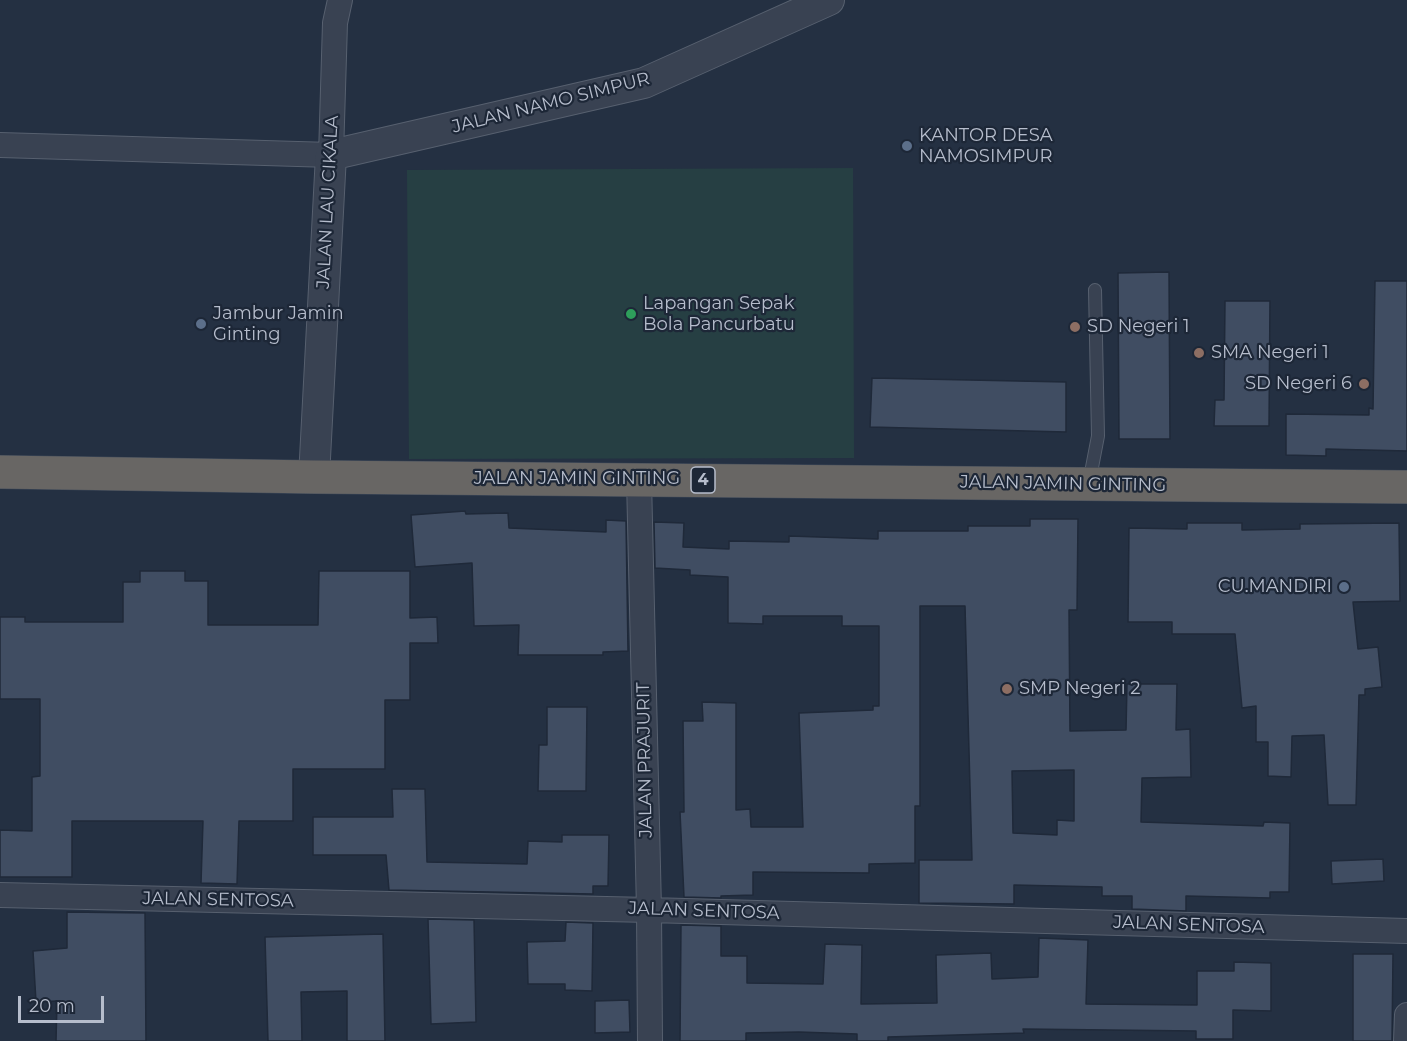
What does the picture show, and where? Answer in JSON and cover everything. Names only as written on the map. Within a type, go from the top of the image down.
[{"type":"highway","name":"JALAN JAMIN GINTING","points":[[0,472],[1407,487]]},
{"type":"street","name":"JALAN LAU CIKALA","points":[[314,477],[331,155],[334,23],[340,0]]},
{"type":"street","name":"JALAN NAMO SIMPUR","points":[[331,155],[644,83],[829,0]]},
{"type":"street","points":[[0,145],[331,155]]},
{"type":"street","name":"JALAN PRAJURIT","points":[[639,479],[650,1041]]},
{"type":"street","name":"JALAN SENTOSA","points":[[0,895],[1407,931]]},
{"type":"street","points":[[1406,1041],[1407,1015]]},
{"type":"lane","points":[[1089,485],[1098,436],[1095,290]]},
{"type":"green space","name":"Lapangan Sepak Bola Pancurbatu","points":[[853,168],[854,458],[409,459],[407,170]]},
{"type":"building","points":[[1169,272],[1170,439],[1119,439],[1118,273]]},
{"type":"building","points":[[1375,281],[1407,281],[1407,451],[1326,449],[1326,456],[1286,455],[1286,414],[1369,415],[1369,408],[1373,409]]},
{"type":"building","points":[[1225,301],[1270,301],[1269,426],[1214,426],[1215,400],[1224,400]]},
{"type":"building","points":[[872,378],[1066,382],[1066,432],[870,427]]},
{"type":"building","points":[[465,511],[466,514],[508,513],[509,528],[606,532],[606,520],[626,521],[628,651],[603,652],[603,655],[518,655],[519,625],[474,626],[472,563],[415,567],[411,515]]},
{"type":"building","points":[[1030,519],[1078,519],[1077,610],[1069,610],[1070,731],[1126,730],[1127,684],[1177,684],[1176,730],[1190,729],[1191,777],[1142,778],[1141,822],[1263,826],[1264,822],[1290,823],[1289,892],[1270,892],[1270,898],[1186,896],[1186,911],[1132,909],[1132,896],[1102,896],[1102,887],[1014,885],[1014,904],[919,903],[919,860],[972,860],[965,606],[920,606],[920,806],[915,806],[915,863],[869,864],[869,873],[753,872],[753,895],[721,896],[721,898],[684,897],[680,812],[684,812],[683,721],[703,721],[702,702],[736,703],[736,810],[750,809],[751,827],[803,827],[799,713],[873,710],[873,706],[879,706],[879,626],[842,626],[842,616],[763,616],[763,624],[728,623],[728,577],[690,575],[690,570],[655,568],[654,522],[684,523],[683,547],[729,549],[729,541],[789,542],[789,536],[878,539],[878,531],[968,531],[968,526],[1030,526]],"holes":[[[1074,770],[1074,821],[1057,820],[1057,835],[1013,833],[1012,771]]]},
{"type":"building","points":[[1187,523],[1242,523],[1242,530],[1300,529],[1300,524],[1399,523],[1400,601],[1353,602],[1358,649],[1378,647],[1382,687],[1365,689],[1365,695],[1359,695],[1356,805],[1328,805],[1324,735],[1292,736],[1291,777],[1268,776],[1268,742],[1256,742],[1256,706],[1242,708],[1235,634],[1172,634],[1172,622],[1128,622],[1129,528],[1187,529]]},
{"type":"building","points":[[140,571],[185,571],[185,581],[208,581],[208,625],[318,625],[319,571],[410,571],[410,618],[437,617],[438,643],[410,643],[410,700],[385,700],[385,769],[293,769],[293,821],[239,821],[237,884],[201,883],[203,821],[72,821],[72,877],[0,877],[0,830],[32,831],[32,777],[40,776],[40,699],[0,699],[0,617],[25,617],[25,622],[123,622],[123,582],[140,582]]},
{"type":"building","points":[[547,707],[587,707],[586,791],[538,791],[539,745],[547,745]]},
{"type":"building","points":[[392,789],[425,789],[427,862],[527,864],[528,841],[562,842],[562,835],[609,835],[608,886],[593,886],[593,894],[389,890],[386,855],[313,855],[313,817],[393,817]]},
{"type":"building","points":[[1383,859],[1384,881],[1332,884],[1331,861]]},
{"type":"building","points":[[67,912],[145,913],[146,1041],[56,1041],[57,1001],[36,1002],[33,951],[67,948]]},
{"type":"building","points":[[428,919],[474,920],[476,1022],[431,1024]]},
{"type":"building","points":[[566,922],[593,923],[592,991],[565,990],[565,984],[528,984],[527,942],[565,941]]},
{"type":"building","points":[[681,925],[721,926],[721,956],[747,956],[747,983],[823,984],[825,944],[862,945],[861,1004],[937,1003],[936,955],[991,953],[992,979],[1038,977],[1039,938],[1088,940],[1086,1004],[1197,1005],[1197,971],[1234,971],[1234,962],[1271,963],[1271,1011],[1233,1010],[1233,1039],[1196,1039],[1196,1031],[1023,1029],[1024,1033],[888,1037],[888,1041],[857,1041],[857,1034],[799,1032],[746,1033],[746,1041],[680,1041]]},
{"type":"building","points":[[383,934],[385,1041],[347,1041],[347,991],[301,992],[302,1041],[268,1041],[265,937]]},
{"type":"building","points":[[1353,954],[1393,954],[1392,1041],[1353,1041]]},
{"type":"building","points":[[629,1000],[630,1032],[595,1033],[595,1001]]},
{"type":"place","name":"KANTOR DESA NAMOSIMPUR","points":[[907,146]]},
{"type":"place","name":"Lapangan Sepak Bola Pancurbatu","points":[[631,314]]},
{"type":"place","name":"Jambur Jamin Ginting","points":[[201,324]]},
{"type":"place","name":"SD Negeri 1","points":[[1075,327]]},
{"type":"place","name":"SMA Negeri 1","points":[[1199,353]]},
{"type":"place","name":"SD Negeri 6","points":[[1364,384]]},
{"type":"place","name":"CU.MANDIRI","points":[[1344,587]]},
{"type":"place","name":"SMP Negeri 2","points":[[1007,689]]}]
